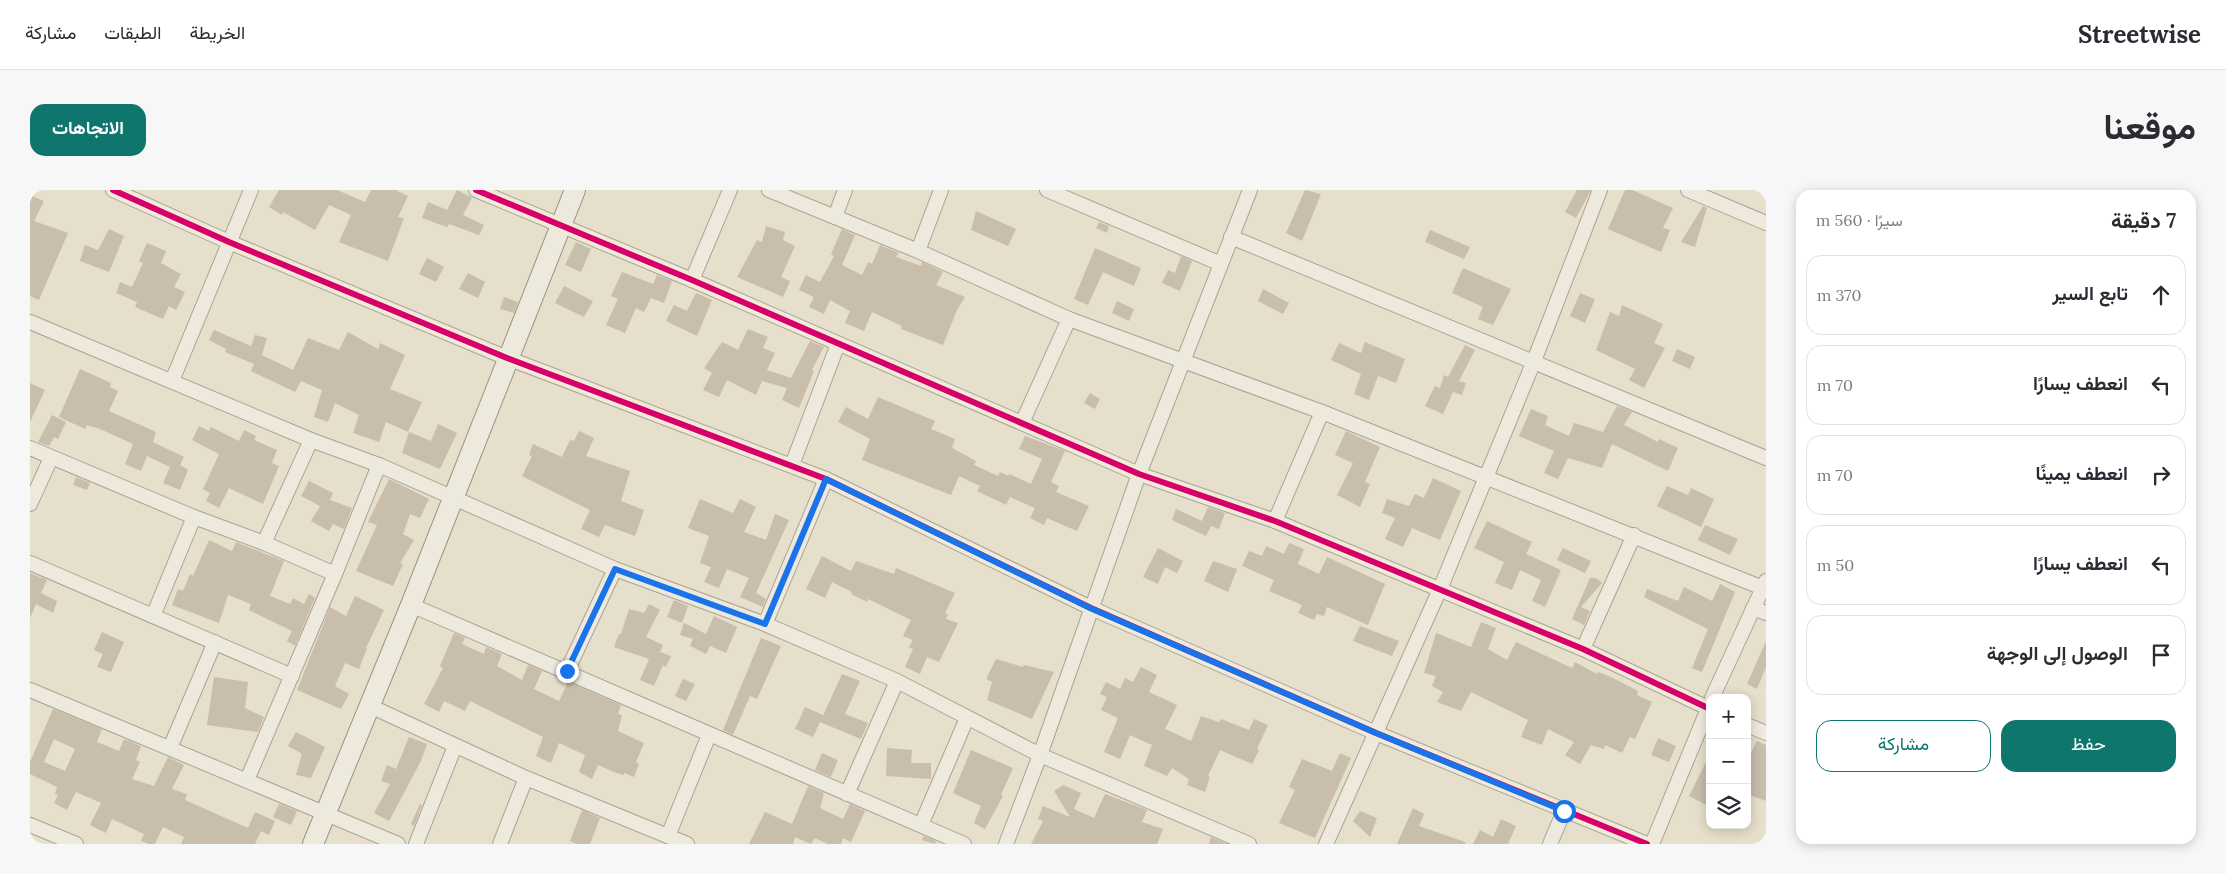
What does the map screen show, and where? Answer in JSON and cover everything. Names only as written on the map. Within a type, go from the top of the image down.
[{"type":"street","points":[[112,190],[229,242],[507,358],[826,479],[1090,608],[1376,733],[1647,844]]},
{"type":"street","points":[[172,381],[251,190]]},
{"type":"street","points":[[476,190],[692,280],[1139,474],[1275,521],[1584,649],[1706,703]]},
{"type":"street","points":[[313,844],[454,498],[559,225],[575,190]]},
{"type":"street","points":[[692,280],[730,190]]},
{"type":"street","points":[[769,190],[918,251],[1069,319],[1322,412],[1634,535],[1765,584],[1760,610],[1716,694]]},
{"type":"street","points":[[835,217],[845,190]]},
{"type":"street","points":[[918,251],[941,190]]},
{"type":"street","points":[[1047,190],[1072,194],[1220,264]]},
{"type":"street","points":[[1006,844],[1040,755],[1090,608],[1139,474],[1250,190]]},
{"type":"street","points":[[1326,844],[1440,589],[1534,361],[1600,190]]},
{"type":"street","points":[[1688,190],[1766,223]]},
{"type":"street","points":[[1231,237],[1766,458]]},
{"type":"street","points":[[1022,423],[1069,319]]},
{"type":"street","points":[[30,322],[311,440],[379,465],[615,569],[765,624],[897,681],[1040,755],[1249,844]]},
{"type":"street","points":[[792,465],[838,344]]},
{"type":"street","points":[[1275,521],[1322,412]]},
{"type":"street","points":[[264,543],[311,440]]},
{"type":"street","points":[[30,448],[50,458],[194,517],[264,543],[335,574]]},
{"type":"street","points":[[30,504],[50,458]]},
{"type":"street","points":[[247,780],[335,574],[379,465]]},
{"type":"street","points":[[765,624],[826,479]]},
{"type":"street","points":[[153,616],[194,517]]},
{"type":"street","points":[[1584,649],[1634,535]]},
{"type":"street","points":[[30,563],[292,676]]},
{"type":"street","points":[[567,671],[615,569]]},
{"type":"street","points":[[411,605],[567,671],[710,736],[964,844]]},
{"type":"street","points":[[170,748],[215,642]]},
{"type":"street","points":[[848,794],[897,681]]},
{"type":"street","points":[[32,695],[170,748],[398,844]]},
{"type":"street","points":[[370,706],[526,778],[687,844]]},
{"type":"street","points":[[1652,844],[1706,715]]},
{"type":"street","points":[[921,826],[967,718]]},
{"type":"street","points":[[1751,727],[1766,733]]},
{"type":"street","points":[[668,836],[710,736]]},
{"type":"street","points":[[416,844],[455,746]]},
{"type":"street","points":[[500,844],[526,778]]},
{"type":"street","points":[[1550,844],[1564,811]]},
{"type":"street","points":[[30,825],[76,844]]},
{"type":"building","points":[[279,190],[337,190],[365,202],[371,190],[395,190],[408,196],[398,217],[404,218],[388,261],[339,242],[351,215],[329,205],[315,230],[283,212],[282,215],[269,207]]},
{"type":"building","points":[[457,190],[472,198],[463,215],[484,225],[479,235],[449,224],[447,227],[422,218],[428,202],[447,210]]},
{"type":"building","points":[[1305,190],[1321,194],[1302,241],[1286,233]]},
{"type":"building","points":[[1577,190],[1591,190],[1576,218],[1565,212]]},
{"type":"building","points":[[1625,190],[1632,190],[1673,208],[1663,228],[1670,230],[1661,252],[1608,229]]},
{"type":"building","points":[[30,195],[44,201],[34,221],[68,233],[39,300],[30,296]]},
{"type":"building","points":[[1703,206],[1707,208],[1695,247],[1681,242]]},
{"type":"building","points":[[976,211],[1016,229],[1008,246],[971,230]]},
{"type":"building","points":[[1099,222],[1109,226],[1107,233],[1096,228]]},
{"type":"building","points":[[766,226],[785,232],[783,240],[795,246],[781,277],[790,281],[783,297],[737,277],[757,240],[762,242]]},
{"type":"building","points":[[109,229],[124,236],[109,272],[80,261],[85,245],[98,250]]},
{"type":"building","points":[[842,229],[855,235],[842,265],[862,275],[868,262],[872,264],[880,245],[899,253],[896,257],[921,266],[922,262],[943,272],[936,285],[965,297],[957,310],[943,345],[901,329],[902,326],[872,312],[864,331],[845,323],[850,311],[830,300],[824,314],[809,307],[814,297],[799,290],[806,275],[820,282],[834,256],[831,254]]},
{"type":"building","points":[[1430,230],[1470,247],[1464,259],[1425,242]]},
{"type":"building","points":[[576,242],[591,249],[581,272],[565,265]]},
{"type":"building","points":[[147,243],[166,251],[161,263],[181,274],[174,287],[185,292],[176,310],[169,306],[163,319],[135,307],[137,302],[116,293],[120,282],[132,287],[143,263],[139,261]]},
{"type":"building","points":[[1095,248],[1141,268],[1134,286],[1103,272],[1088,305],[1074,299]]},
{"type":"building","points":[[1181,256],[1192,261],[1180,291],[1162,283],[1168,270],[1175,273]]},
{"type":"building","points":[[427,258],[444,267],[436,282],[419,274]]},
{"type":"building","points":[[1463,268],[1511,289],[1493,325],[1478,319],[1483,307],[1452,293]]},
{"type":"building","points":[[622,272],[653,284],[657,275],[672,281],[664,303],[651,298],[644,312],[636,308],[625,333],[606,325],[618,299],[611,296]]},
{"type":"building","points":[[468,273],[485,282],[478,298],[459,289]]},
{"type":"building","points":[[564,286],[593,301],[584,317],[555,303]]},
{"type":"building","points":[[1263,289],[1289,303],[1283,314],[1258,301]]},
{"type":"building","points":[[696,293],[712,300],[697,336],[666,321],[674,305],[687,311]]},
{"type":"building","points":[[1580,293],[1595,299],[1585,323],[1570,316]]},
{"type":"building","points":[[504,297],[518,302],[514,313],[500,309]]},
{"type":"building","points":[[1117,301],[1134,309],[1129,321],[1112,313]]},
{"type":"building","points":[[1622,305],[1663,324],[1654,343],[1665,348],[1644,388],[1629,380],[1635,369],[1596,350],[1610,312],[1619,316]]},
{"type":"building","points":[[748,329],[768,337],[763,348],[775,353],[767,370],[791,378],[810,341],[824,347],[812,370],[814,371],[799,408],[782,400],[787,388],[762,381],[756,395],[727,380],[719,397],[703,390],[712,373],[704,368],[722,342],[738,350]]},
{"type":"building","points":[[214,330],[251,346],[255,335],[267,338],[262,355],[293,370],[308,338],[339,350],[348,332],[378,349],[380,343],[405,355],[390,389],[422,402],[408,432],[386,422],[379,442],[353,433],[359,415],[335,403],[328,422],[314,417],[322,390],[301,381],[295,392],[251,371],[254,364],[225,352],[226,349],[209,340]]},
{"type":"building","points":[[1365,342],[1405,359],[1396,383],[1378,376],[1369,400],[1354,394],[1361,374],[1331,360],[1339,343],[1361,353]]},
{"type":"building","points":[[1465,345],[1475,350],[1459,381],[1466,383],[1462,395],[1453,392],[1443,414],[1425,406],[1435,386],[1440,388],[1444,375],[1448,377]]},
{"type":"building","points":[[1677,349],[1695,357],[1690,369],[1672,361]]},
{"type":"building","points":[[80,369],[111,383],[110,387],[118,391],[109,411],[156,432],[153,442],[184,457],[180,465],[188,470],[180,490],[163,483],[170,467],[147,456],[141,471],[125,464],[133,444],[100,429],[87,425],[85,429],[59,417]]},
{"type":"building","points":[[30,383],[45,390],[30,422]]},
{"type":"building","points":[[1090,393],[1100,399],[1095,409],[1084,403]]},
{"type":"building","points":[[878,397],[935,421],[931,429],[955,439],[952,448],[976,461],[974,465],[998,476],[1000,472],[1008,476],[1009,474],[1031,484],[1042,459],[1019,449],[1025,436],[1065,451],[1051,482],[1059,486],[1056,492],[1089,506],[1077,531],[1047,518],[1044,525],[1030,518],[1035,508],[1010,497],[1006,505],[977,491],[980,486],[959,476],[951,495],[862,460],[870,439],[838,422],[846,407],[868,419]]},
{"type":"building","points":[[1617,406],[1632,412],[1624,425],[1658,442],[1659,439],[1678,448],[1668,471],[1612,444],[1602,468],[1568,458],[1558,479],[1544,473],[1554,451],[1519,436],[1531,409],[1548,416],[1545,425],[1569,436],[1574,423],[1603,432]]},
{"type":"building","points":[[52,415],[66,422],[58,439],[54,437],[49,446],[38,442]]},
{"type":"building","points":[[438,424],[457,433],[440,469],[402,453],[409,432],[431,441]]},
{"type":"building","points":[[199,426],[209,431],[211,427],[239,441],[244,430],[256,436],[254,440],[277,450],[272,463],[279,466],[263,504],[229,488],[219,508],[206,501],[210,493],[203,489],[219,454],[192,440]]},
{"type":"building","points":[[579,431],[594,438],[586,456],[630,471],[621,501],[644,510],[635,536],[605,525],[599,537],[581,529],[590,510],[522,476],[532,456],[529,455],[533,444],[562,457],[570,440],[574,441]]},
{"type":"building","points":[[1346,431],[1380,447],[1365,482],[1370,484],[1360,507],[1337,495],[1353,463],[1335,455]]},
{"type":"building","points":[[76,477],[90,483],[87,490],[73,485]]},
{"type":"building","points":[[1433,478],[1461,491],[1440,540],[1412,528],[1403,547],[1385,539],[1395,518],[1382,513],[1387,499],[1409,506],[1415,494],[1424,498]]},
{"type":"building","points":[[389,479],[429,499],[420,518],[410,514],[403,534],[414,540],[400,563],[403,564],[393,586],[356,571],[377,525],[368,522]]},
{"type":"building","points":[[309,481],[333,493],[330,500],[352,508],[344,529],[333,524],[329,531],[311,521],[320,506],[301,496]]},
{"type":"building","points":[[1667,486],[1688,495],[1691,488],[1714,499],[1701,527],[1657,506]]},
{"type":"building","points":[[700,499],[733,513],[740,499],[756,507],[744,532],[766,540],[775,514],[789,520],[756,593],[766,599],[763,607],[740,597],[749,578],[727,569],[719,588],[704,582],[711,567],[700,563],[709,536],[688,528]]},
{"type":"building","points":[[1208,507],[1225,513],[1219,529],[1211,526],[1206,536],[1172,520],[1176,509],[1202,521]]},
{"type":"building","points":[[1487,521],[1532,542],[1526,554],[1561,570],[1545,607],[1532,601],[1541,580],[1520,570],[1512,590],[1495,583],[1504,562],[1474,548]]},
{"type":"building","points":[[1705,525],[1738,539],[1730,555],[1698,540]]},
{"type":"building","points":[[209,540],[232,551],[236,542],[284,561],[270,596],[290,604],[293,598],[304,604],[309,594],[315,598],[295,646],[287,641],[292,631],[249,610],[251,604],[228,595],[219,623],[172,605],[178,589],[183,591],[190,574],[193,576]]},
{"type":"building","points":[[1289,543],[1304,549],[1298,564],[1319,574],[1327,557],[1385,584],[1368,625],[1327,607],[1324,616],[1317,614],[1314,620],[1298,613],[1302,605],[1269,591],[1274,580],[1242,566],[1249,551],[1262,556],[1266,546],[1284,554]]},
{"type":"building","points":[[1158,548],[1183,561],[1177,573],[1165,567],[1158,584],[1143,577]]},
{"type":"building","points":[[1563,548],[1591,561],[1585,573],[1557,560]]},
{"type":"building","points":[[822,556],[851,571],[856,561],[894,574],[896,568],[955,593],[945,613],[948,614],[946,619],[958,623],[939,662],[927,657],[920,674],[905,667],[913,649],[909,647],[913,640],[903,636],[911,620],[868,599],[867,602],[832,582],[825,598],[806,589]]},
{"type":"building","points":[[1213,561],[1237,569],[1228,592],[1204,581]]},
{"type":"building","points":[[30,573],[47,580],[41,593],[57,601],[53,613],[36,604],[30,618]]},
{"type":"building","points":[[1590,578],[1596,578],[1602,583],[1581,607],[1590,611],[1584,625],[1572,619]]},
{"type":"building","points":[[1720,584],[1735,592],[1702,672],[1692,668],[1708,629],[1644,597],[1647,589],[1678,601],[1684,587],[1712,601]]},
{"type":"building","points":[[355,596],[384,610],[366,648],[359,669],[345,663],[335,686],[349,694],[341,709],[297,690],[330,607],[346,616]]},
{"type":"building","points":[[674,600],[688,606],[682,623],[667,617]]},
{"type":"building","points":[[649,604],[660,610],[646,637],[663,645],[660,652],[671,656],[666,667],[663,665],[654,686],[640,680],[649,659],[614,647],[619,634],[621,634],[629,609],[644,613]]},
{"type":"building","points":[[714,616],[737,627],[726,653],[710,646],[706,654],[690,646],[693,639],[680,635],[684,623],[706,634]]},
{"type":"building","points":[[1481,622],[1496,628],[1488,649],[1507,660],[1516,642],[1572,668],[1575,662],[1597,674],[1598,672],[1611,677],[1638,691],[1637,695],[1652,702],[1635,739],[1630,737],[1622,753],[1605,745],[1604,749],[1591,745],[1580,764],[1565,755],[1574,742],[1548,729],[1542,745],[1521,737],[1528,720],[1471,692],[1461,711],[1437,702],[1443,692],[1432,686],[1436,676],[1424,673],[1436,633],[1471,647]]},
{"type":"building","points":[[1360,626],[1399,641],[1392,656],[1353,641]]},
{"type":"building","points":[[102,632],[124,642],[111,672],[97,667],[103,654],[94,650]]},
{"type":"building","points":[[454,633],[465,638],[462,644],[484,654],[486,647],[502,654],[497,666],[522,680],[528,665],[542,671],[534,689],[559,701],[568,682],[621,705],[618,714],[622,715],[618,731],[644,743],[636,762],[639,764],[634,777],[624,773],[624,775],[616,773],[598,765],[592,779],[579,772],[585,755],[559,743],[551,763],[536,756],[543,737],[470,701],[465,711],[444,701],[439,712],[424,704],[443,668],[440,666]]},
{"type":"building","points":[[761,638],[781,646],[757,699],[750,696],[733,735],[723,730]]},
{"type":"building","points":[[1766,641],[1766,667],[1757,689],[1747,684]]},
{"type":"building","points":[[996,659],[1023,667],[1024,665],[1054,672],[1032,719],[987,700],[992,682],[986,679]]},
{"type":"building","points":[[1141,667],[1157,675],[1149,692],[1177,705],[1165,729],[1191,741],[1201,716],[1219,722],[1221,719],[1249,730],[1254,719],[1268,725],[1252,764],[1220,750],[1208,776],[1210,777],[1205,792],[1187,785],[1189,779],[1172,768],[1167,776],[1144,766],[1152,745],[1130,735],[1120,759],[1104,752],[1118,718],[1101,710],[1107,697],[1100,694],[1106,682],[1120,689],[1125,678],[1133,682]]},
{"type":"building","points":[[842,674],[860,681],[845,714],[868,723],[861,739],[820,722],[813,737],[795,729],[805,707],[823,715],[821,720]]},
{"type":"building","points":[[214,677],[248,682],[245,708],[264,717],[258,732],[207,725]]},
{"type":"building","points":[[683,679],[695,684],[686,701],[675,696]]},
{"type":"building","points":[[53,709],[102,729],[97,742],[119,751],[124,739],[141,746],[136,760],[140,762],[132,779],[154,786],[168,757],[184,765],[172,789],[187,794],[185,800],[248,828],[255,812],[275,821],[269,835],[261,831],[255,844],[181,844],[184,837],[163,827],[155,844],[149,844],[141,841],[144,834],[112,819],[106,833],[90,825],[101,803],[76,792],[67,810],[54,803],[58,795],[55,794],[57,787],[30,774],[30,762]],"holes":[[[54,739],[75,749],[65,771],[44,762]]]},
{"type":"building","points":[[296,732],[325,747],[311,778],[296,775],[302,754],[288,746]]},
{"type":"building","points":[[409,737],[427,744],[421,761],[389,821],[374,813],[390,784],[381,781],[387,765],[396,769]]},
{"type":"building","points":[[1658,738],[1676,746],[1669,762],[1651,755]]},
{"type":"building","points":[[1757,741],[1766,745],[1766,801],[1751,795],[1751,752]]},
{"type":"building","points":[[887,748],[912,750],[911,763],[931,763],[931,779],[886,776]]},
{"type":"building","points":[[971,750],[1013,768],[1001,795],[1003,796],[985,829],[974,823],[981,806],[953,793]]},
{"type":"building","points":[[822,753],[838,760],[831,777],[815,770]]},
{"type":"building","points":[[1340,753],[1351,758],[1315,838],[1279,823],[1295,790],[1289,787],[1302,759],[1332,771]]},
{"type":"building","points":[[1706,762],[1706,805],[1689,796]]},
{"type":"building","points":[[1063,785],[1081,793],[1074,809],[1094,818],[1105,794],[1147,810],[1142,822],[1163,829],[1157,844],[1031,844],[1043,821],[1038,819],[1043,806],[1070,817],[1054,791]]},
{"type":"building","points":[[808,786],[824,793],[820,808],[843,819],[850,804],[865,811],[851,842],[843,838],[841,844],[828,844],[815,838],[811,844],[795,837],[793,844],[749,844],[765,812],[792,824]]},
{"type":"building","points":[[279,804],[297,811],[291,825],[273,817]]},
{"type":"building","points":[[420,804],[422,805],[414,826],[411,824]]},
{"type":"building","points":[[1413,808],[1424,814],[1419,826],[1465,842],[1465,844],[1397,844]]},
{"type":"building","points":[[582,810],[600,818],[590,844],[577,844],[570,841]]},
{"type":"building","points":[[1360,811],[1377,818],[1370,837],[1353,821]]},
{"type":"building","points":[[1501,819],[1516,826],[1508,844],[1473,844],[1480,830],[1493,837]]},
{"type":"building","points":[[924,836],[936,841],[935,844],[922,840]]},
{"type":"building","points":[[1211,837],[1227,844],[1209,844]]},
{"type":"cycle path","points":[[113,190],[229,242],[507,358],[826,479],[1091,608],[1376,733],[1647,844]]},
{"type":"cycle path","points":[[476,190],[692,280],[1139,474],[1275,521],[1583,649],[1706,707]]},
{"type":"route","points":[[567,671],[615,569],[765,624],[826,479],[1090,608],[1376,733],[1564,811]]}]
